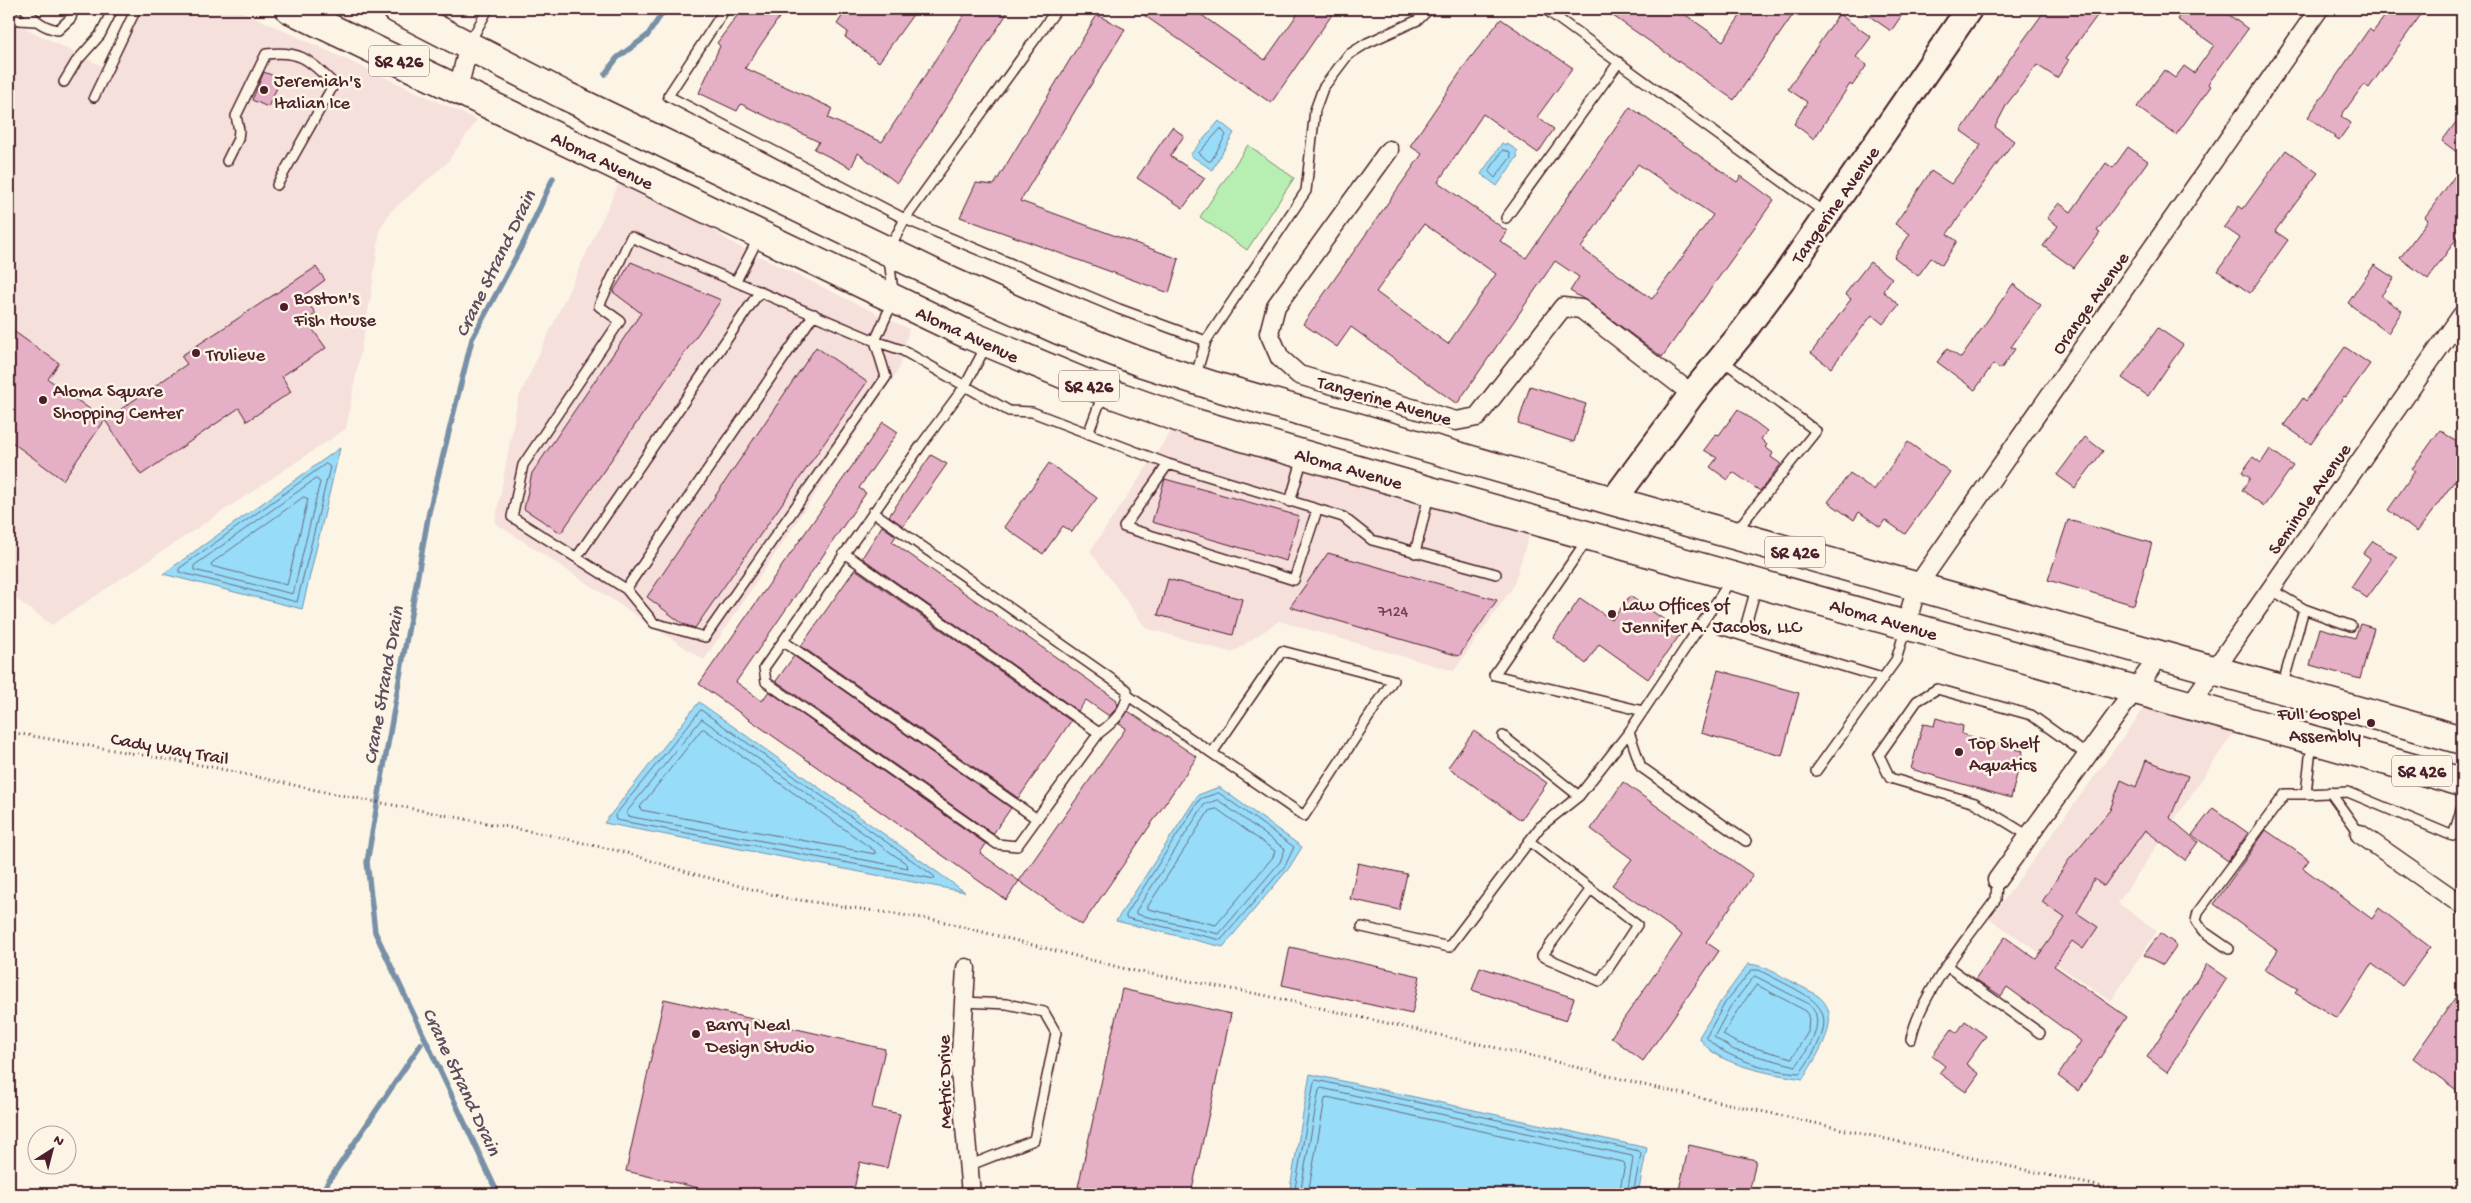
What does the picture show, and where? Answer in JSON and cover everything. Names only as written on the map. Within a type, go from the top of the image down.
[{"type":"main road","name":"Aloma Avenue","points":[[290,9],[987,343],[1104,391],[1191,422],[2462,782]]},
{"type":"main road","name":"Aloma Avenue","points":[[397,9],[574,100],[888,251],[1059,330],[1194,380],[1613,501],[2462,740]]},
{"type":"main road","points":[[1304,454],[1338,439],[1376,432]]},
{"type":"main road","points":[[1430,491],[1446,483],[1465,485],[1574,516],[1593,512],[1613,501]]},
{"type":"street","name":"Tangerine Avenue","points":[[1613,501],[1692,394],[1748,325],[1969,9]]},
{"type":"street","name":"Orange Avenue","points":[[1906,625],[1916,586],[2319,9]]},
{"type":"street","points":[[458,89],[469,45]]},
{"type":"street","name":"Tangerine Avenue","points":[[1389,150],[1276,306],[1269,333],[1280,358],[1300,375],[1456,421],[1477,417],[1563,306],[1581,309],[1692,394]]},
{"type":"street","name":"Seminole Avenue","points":[[2190,705],[2462,315]]},
{"type":"street","points":[[1997,880],[2160,655]]},
{"type":"street","points":[[2360,834],[2462,905]]},
{"type":"street","name":"Metric Drive","points":[[966,968],[960,1071],[971,1194]]},
{"type":"lane","points":[[24,9],[35,21],[46,28],[58,30],[71,18],[73,9]]},
{"type":"lane","points":[[64,82],[76,62],[100,36],[113,9]]},
{"type":"lane","points":[[94,97],[136,9]]},
{"type":"lane","points":[[469,45],[488,9]]},
{"type":"lane","points":[[725,9],[668,96],[905,220],[1118,309],[1206,341]]},
{"type":"lane","points":[[1057,9],[905,220],[888,251],[894,299],[876,340],[886,377],[705,637],[654,623],[626,589],[512,517],[523,465],[620,321],[599,306],[631,237],[876,340],[902,350],[1009,411],[1032,412],[1168,464],[1343,517],[1372,540],[1496,574]]},
{"type":"lane","points":[[1194,380],[1206,341],[1306,191],[1314,110],[1323,88],[1348,55],[1367,43],[1418,20],[1429,9]]},
{"type":"lane","points":[[1545,9],[1827,214]]},
{"type":"lane","points":[[9,14],[19,20],[35,21]]},
{"type":"lane","points":[[227,161],[238,139],[239,130],[236,116],[266,54],[286,52],[310,61],[334,84],[277,185]]},
{"type":"lane","points":[[1506,218],[1619,62]]},
{"type":"lane","points":[[736,281],[760,235]]},
{"type":"lane","points":[[577,557],[760,291]]},
{"type":"lane","points":[[626,589],[814,314]]},
{"type":"lane","points":[[987,343],[965,386],[873,512],[764,668],[766,682],[997,844],[1017,846],[1099,733],[1113,723],[1127,702],[1128,694]]},
{"type":"lane","points":[[1721,359],[1816,431],[1734,534]]},
{"type":"lane","points":[[1088,434],[1104,391]]},
{"type":"lane","points":[[1290,502],[1304,454]]},
{"type":"lane","points":[[1168,464],[1124,527],[1294,580],[1317,510]]},
{"type":"lane","points":[[1415,553],[1430,491]]},
{"type":"lane","points":[[873,512],[1127,690],[1128,694],[1212,753],[1304,816],[1393,680],[1282,651],[1212,753]]},
{"type":"lane","points":[[1590,535],[1494,675],[1643,711]]},
{"type":"lane","points":[[844,553],[1099,733]]},
{"type":"lane","points":[[1742,635],[1746,579]]},
{"type":"lane","points":[[1362,927],[1449,946],[1540,827],[1579,796],[1746,579]]},
{"type":"lane","points":[[2270,589],[2304,609],[2351,626]]},
{"type":"lane","points":[[2281,689],[2304,609]]},
{"type":"lane","points":[[1816,771],[1896,660],[1906,625]]},
{"type":"lane","points":[[1720,629],[1882,678]]},
{"type":"lane","points":[[783,641],[1037,819]]},
{"type":"lane","points":[[2029,836],[1975,803],[1890,778],[1879,755],[1917,701],[1938,689],[2031,715],[2087,755]]},
{"type":"lane","points":[[1629,732],[1641,767],[1746,841]]},
{"type":"lane","points":[[1503,736],[1579,796]]},
{"type":"lane","points":[[2306,794],[2314,740]]},
{"type":"lane","points":[[2330,792],[2360,834]]},
{"type":"lane","points":[[2229,949],[2203,931],[2196,921],[2198,912],[2285,794],[2348,792],[2453,836],[2462,807]]},
{"type":"lane","points":[[1529,841],[1637,925],[1600,981],[1542,956],[1590,889]]},
{"type":"lane","points":[[1911,1040],[1915,1020],[1948,967],[1996,899],[1997,880]]},
{"type":"lane","points":[[1948,967],[2040,1032]]},
{"type":"lane","points":[[964,1002],[1007,1004],[1044,1012],[1056,1033],[1034,1140],[968,1166]]},
{"type":"path","name":"Cady Way Trail","points":[[9,732],[212,767],[325,792],[602,846],[690,873],[786,898],[936,920],[1130,970],[1273,998],[1541,1058],[1648,1086],[2134,1194]]},
{"type":"shaded area","points":[[142,9],[237,9],[477,120],[446,164],[390,212],[380,229],[371,296],[346,429],[52,625],[9,594],[9,20],[112,71]]},
{"type":"shaded area","points":[[621,179],[688,213],[734,244],[909,329],[899,369],[704,660],[495,523],[518,399]]},
{"type":"shaded area","points":[[1174,427],[1531,529],[1513,587],[1454,671],[1279,621],[1232,653],[1146,628],[1090,551]]},
{"type":"shaded area","points":[[2146,706],[2236,729],[2118,903],[2157,931],[2111,1001],[1990,919]]},
{"type":"green space","points":[[1248,145],[1294,178],[1247,250],[1200,217]]},
{"type":"water","points":[[1219,121],[1234,133],[1212,170],[1190,155]]},
{"type":"water","points":[[1502,143],[1505,145],[1506,143],[1518,151],[1516,154],[1518,156],[1497,186],[1481,174]]},
{"type":"water","points":[[340,448],[302,609],[163,574]]},
{"type":"water","points":[[699,702],[965,892],[604,823]]},
{"type":"water","points":[[1219,787],[1302,847],[1289,868],[1223,947],[1116,921],[1198,795]]},
{"type":"water","points":[[1748,964],[1766,968],[1815,994],[1826,1005],[1829,1015],[1829,1026],[1820,1049],[1803,1079],[1754,1069],[1728,1061],[1709,1049],[1699,1037],[1721,1001]]},
{"type":"water","points":[[1310,1074],[1647,1148],[1638,1194],[1289,1194]]},
{"type":"building","points":[[742,9],[785,9],[745,68],[832,108],[828,118],[882,142],[968,9],[1010,9],[897,183],[858,153],[851,168],[814,149],[819,142],[741,104],[737,111],[699,93],[720,46],[717,43]]},
{"type":"building","points":[[847,9],[917,9],[879,62],[845,37],[848,32],[837,24]]},
{"type":"building","points":[[1135,9],[1193,9],[1265,60],[1301,9],[1336,9],[1271,103]]},
{"type":"building","points":[[1603,9],[1677,9],[1723,41],[1745,9],[1797,9],[1734,100]]},
{"type":"building","points":[[1859,9],[1906,9],[1891,31]]},
{"type":"building","points":[[2046,9],[2102,9],[2066,58],[2069,60],[2057,78],[2037,65],[2007,104],[1995,127],[2014,141],[1947,234],[1957,241],[1942,265],[1931,258],[1918,276],[1894,257],[1910,234],[1895,224],[1931,171],[1951,184],[1981,145],[1961,131]]},
{"type":"building","points":[[2185,9],[2221,9],[2248,29],[2208,84],[2211,86],[2176,135],[2137,107],[2164,70],[2175,78],[2184,66],[2194,73],[2214,45],[2177,19]]},
{"type":"building","points":[[2390,9],[2425,9],[2369,88],[2364,84],[2341,116],[2351,123],[2339,140],[2308,117],[2369,29],[2373,32]]},
{"type":"building","points":[[1839,14],[1871,37],[1856,57],[1867,65],[1852,86],[1850,84],[1814,139],[1794,124],[1807,102],[1788,89]]},
{"type":"building","points":[[1097,15],[1125,29],[1020,201],[1179,259],[1169,293],[960,217],[976,183],[994,185]]},
{"type":"building","points":[[1501,19],[1573,68],[1537,117],[1554,129],[1538,153],[1483,114],[1438,182],[1507,231],[1500,241],[1526,258],[1630,107],[1737,182],[1741,176],[1774,200],[1662,357],[1587,301],[1570,291],[1579,277],[1555,261],[1457,404],[1351,327],[1337,347],[1303,324],[1422,154],[1410,146],[1468,61]],"holes":[[[1638,164],[1713,215],[1652,299],[1581,248]],[[1424,224],[1496,274],[1448,344],[1376,292]]]},
{"type":"building","points":[[264,72],[281,79],[268,107],[252,100]]},
{"type":"building","points":[[2462,114],[2462,156],[2442,141]]},
{"type":"building","points":[[1172,127],[1184,136],[1170,156],[1205,178],[1183,208],[1137,178]]},
{"type":"building","points":[[2128,147],[2148,161],[2097,231],[2100,233],[2074,268],[2043,246],[2058,226],[2047,218],[2059,203],[2071,212],[2106,163],[2113,168]]},
{"type":"building","points":[[2286,150],[2318,173],[2275,231],[2288,240],[2250,293],[2218,271],[2240,238],[2224,227],[2239,206],[2243,209]]},
{"type":"building","points":[[2462,166],[2462,231],[2428,279],[2400,258],[2428,220],[2425,217]]},
{"type":"building","points":[[631,262],[721,300],[561,533],[524,509],[532,473],[641,313],[613,292]]},
{"type":"building","points":[[1870,262],[1892,278],[1883,291],[1899,305],[1883,324],[1872,315],[1831,368],[1811,353],[1851,299],[1845,294]]},
{"type":"building","points":[[2374,265],[2394,278],[2381,296],[2402,311],[2388,333],[2348,303]]},
{"type":"building","points":[[316,267],[325,280],[303,296],[316,314],[306,320],[326,348],[282,376],[291,392],[247,421],[239,408],[141,475],[105,420],[187,364],[181,356]]},
{"type":"building","points":[[2013,284],[2041,305],[2011,347],[2015,349],[2001,369],[1993,364],[1975,390],[1937,362],[1947,349],[1961,358]]},
{"type":"building","name":"Aloma Square Shopping Center","points":[[9,328],[59,363],[48,379],[105,420],[63,480],[9,440]]},
{"type":"building","points":[[2158,328],[2183,345],[2148,396],[2122,378]]},
{"type":"building","points":[[816,347],[867,382],[695,628],[683,624],[647,597]]},
{"type":"building","points":[[2345,347],[2370,364],[2346,397],[2344,396],[2311,444],[2284,425],[2303,398],[2306,401]]},
{"type":"building","points":[[1530,386],[1586,404],[1574,442],[1518,424]]},
{"type":"building","points":[[1738,409],[1767,431],[1761,439],[1767,445],[1765,447],[1773,453],[1771,457],[1781,464],[1760,491],[1733,472],[1728,480],[1710,467],[1717,458],[1704,450],[1716,434],[1719,435]]},
{"type":"building","points":[[883,422],[898,432],[859,488],[866,493],[736,682],[762,701],[769,691],[986,844],[980,853],[1019,881],[1006,900],[699,684]]},
{"type":"building","points":[[2440,430],[2462,446],[2462,471],[2417,532],[2388,510],[2415,471],[2412,469]]},
{"type":"building","points":[[2085,437],[2103,451],[2075,488],[2057,475]]},
{"type":"building","points":[[1908,442],[1950,472],[1905,534],[1885,520],[1880,527],[1859,512],[1854,520],[1828,502],[1850,473],[1874,490]]},
{"type":"building","points":[[2270,449],[2293,466],[2264,506],[2242,490],[2250,478],[2242,472],[2253,457],[2261,463]]},
{"type":"building","points":[[931,455],[947,464],[903,526],[889,516]]},
{"type":"building","points":[[1049,463],[1097,498],[1072,532],[1063,526],[1043,554],[1004,527]]},
{"type":"building","points":[[1165,479],[1299,516],[1286,561],[1152,522]]},
{"type":"building","points":[[2068,520],[2152,543],[2134,605],[2048,580]]},
{"type":"building","points":[[882,526],[896,536],[892,542],[1117,700],[1118,704],[1114,711],[1109,716],[1086,700],[1078,711],[862,558]]},
{"type":"building","points":[[2373,541],[2397,557],[2367,598],[2351,587],[2370,559],[2363,554]]},
{"type":"building","points":[[1328,553],[1497,600],[1459,656],[1290,607]]},
{"type":"building","points":[[855,569],[1071,721],[1018,798],[801,646]]},
{"type":"building","points":[[1168,579],[1242,599],[1233,635],[1158,615]]},
{"type":"building","points":[[1630,596],[1682,632],[1648,679],[1599,644],[1586,664],[1553,638],[1580,598],[1612,620]]},
{"type":"building","points":[[2360,624],[2374,628],[2360,679],[2310,665],[2320,628],[2355,638]]},
{"type":"building","points":[[794,656],[1011,808],[993,834],[776,681]]},
{"type":"building","points":[[1718,670],[1799,693],[1782,756],[1701,733]]},
{"type":"building","points":[[1128,711],[1197,757],[1082,925],[1019,881],[1126,728],[1119,724]]},
{"type":"building","points":[[1936,718],[1963,726],[1962,734],[2023,751],[2011,798],[1911,769],[1923,724],[1934,726]]},
{"type":"building","points":[[1474,731],[1547,783],[1521,820],[1448,767]]},
{"type":"building","points":[[2146,760],[2188,776],[2170,818],[2198,842],[2185,860],[2145,830],[2104,886],[2094,879],[2077,913],[2098,927],[2083,949],[2072,941],[2054,966],[2127,1017],[2078,1091],[2058,1076],[2081,1041],[2007,987],[2001,996],[1975,979],[2005,937],[2036,959],[2065,918],[2042,902],[2068,861],[2110,810],[2121,780],[2136,787]]},
{"type":"building","points":[[1623,782],[1753,875],[1706,942],[1719,951],[1643,1061],[1611,1037],[1682,935],[1612,885],[1632,859],[1591,829]]},
{"type":"building","points":[[2213,808],[2248,833],[2228,861],[2192,835]]},
{"type":"building","points":[[2266,830],[2309,860],[2303,868],[2372,919],[2379,908],[2430,947],[2402,986],[2372,964],[2337,1018],[2295,993],[2298,989],[2265,970],[2278,950],[2214,904]]},
{"type":"building","points":[[1358,863],[1407,874],[1399,910],[1350,899]]},
{"type":"building","points":[[2160,933],[2177,945],[2163,965],[2144,955]]},
{"type":"building","points":[[1290,947],[1420,976],[1412,1014],[1282,985]]},
{"type":"building","points":[[2207,964],[2227,978],[2167,1072],[2147,1057]]},
{"type":"building","points":[[1480,967],[1574,998],[1566,1021],[1472,990]]},
{"type":"building","points":[[2462,988],[2462,1094],[2413,1058]]},
{"type":"building","points":[[1122,989],[1231,1014],[1191,1194],[1111,1194],[1078,1187]]},
{"type":"building","points":[[664,999],[885,1049],[872,1108],[900,1114],[887,1168],[860,1162],[853,1194],[724,1194],[626,1171]]},
{"type":"building","points":[[1965,1021],[1986,1036],[1966,1064],[1979,1074],[1966,1092],[1939,1073],[1945,1066],[1932,1056],[1952,1029],[1957,1033]]},
{"type":"building","points":[[1689,1145],[1756,1160],[1749,1194],[1678,1194]]},
{"type":"waterway","name":"Crane Strand Drain","points":[[605,74],[617,58],[647,36],[665,9]]},
{"type":"waterway","name":"Crane Strand Drain","points":[[498,1194],[375,932],[367,862],[429,512],[472,339],[525,240],[553,178]]},
{"type":"waterway","points":[[320,1194],[421,1044]]},
{"type":"place","name":"Jeremiah's Italian Ice","points":[[264,90]]},
{"type":"place","name":"Boston's Fish House","points":[[284,307]]},
{"type":"place","name":"Trulieve","points":[[196,353]]},
{"type":"place","name":"Aloma Square Shopping Center","points":[[43,400]]},
{"type":"place","name":"Law Offices of Jennifer A. Jacobs, LLC","points":[[1612,614]]},
{"type":"place","name":"Full Gospel Assembly","points":[[2371,723]]},
{"type":"place","name":"Top Shelf Aquatics","points":[[1959,752]]},
{"type":"place","name":"Barry Neal Design Studio","points":[[696,1034]]}]
